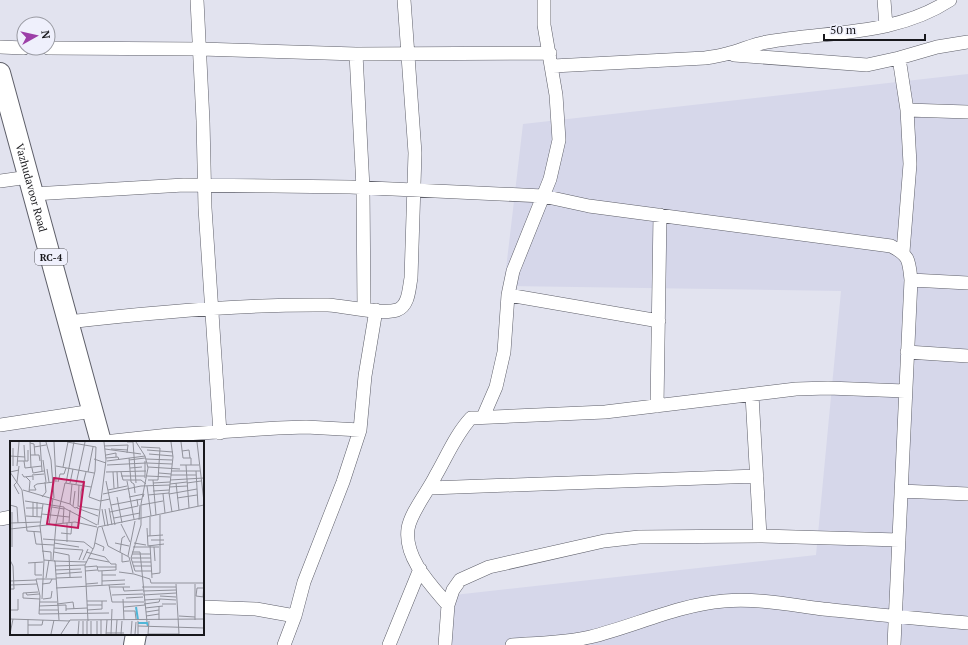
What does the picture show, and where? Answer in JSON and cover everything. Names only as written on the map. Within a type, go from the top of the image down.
[{"type":"main road","name":"Vazhudavoor Road","points":[[0,73],[102,441]]},
{"type":"main road","points":[[134,645],[136,635]]},
{"type":"street","points":[[198,0],[205,184],[204,208],[220,433]]},
{"type":"street","points":[[68,322],[211,308],[329,305],[370,310],[396,310],[405,303],[412,262],[415,153],[404,0]]},
{"type":"street","points":[[483,417],[496,387],[504,352],[508,295],[513,271],[543,196],[559,140],[559,118],[551,60],[544,25],[544,0]]},
{"type":"street","points":[[884,0],[886,26]]},
{"type":"street","points":[[56,48],[201,49],[356,54],[407,54],[551,60],[705,58],[726,54],[764,42],[861,32],[915,18],[950,0]]},
{"type":"street","points":[[726,54],[848,65],[867,65],[937,47],[968,42]]},
{"type":"street","points":[[0,47],[16,48]]},
{"type":"street","points":[[284,645],[295,616],[304,582],[343,482],[360,430],[370,310],[356,54]]},
{"type":"street","points":[[899,58],[907,110],[910,164],[902,252]]},
{"type":"street","points":[[907,110],[968,112]]},
{"type":"street","points":[[0,182],[31,186],[149,186],[205,184],[363,188],[543,196],[589,206],[891,246],[902,252],[909,263],[911,280],[906,352],[894,645]]},
{"type":"street","points":[[657,406],[660,215]]},
{"type":"street","points":[[911,280],[968,283]]},
{"type":"street","points":[[508,295],[658,321]]},
{"type":"street","points":[[906,352],[968,356]]},
{"type":"street","points":[[448,604],[433,588],[420,569],[409,543],[408,528],[414,513],[430,488],[464,425],[471,418],[605,412],[796,389],[828,388],[905,391]]},
{"type":"street","points":[[752,394],[760,536]]},
{"type":"street","points":[[0,425],[93,411]]},
{"type":"street","points":[[112,441],[169,435],[306,427],[360,430]]},
{"type":"street","points":[[430,488],[757,476]]},
{"type":"street","points":[[901,492],[968,494]]},
{"type":"street","points":[[0,519],[10,517]]},
{"type":"street","points":[[446,645],[448,604],[456,585],[460,580],[468,575],[489,567],[604,541],[639,537],[760,536],[899,540]]},
{"type":"street","points":[[389,645],[420,569]]},
{"type":"street","points":[[512,645],[588,637],[621,628],[667,612],[690,606],[725,601],[754,601],[896,617],[968,623]]},
{"type":"street","points":[[204,607],[256,609],[295,616]]},
{"type":"shaded area","points":[[968,74],[968,645],[443,645],[445,596],[816,555],[841,291],[504,286],[523,124]]}]
